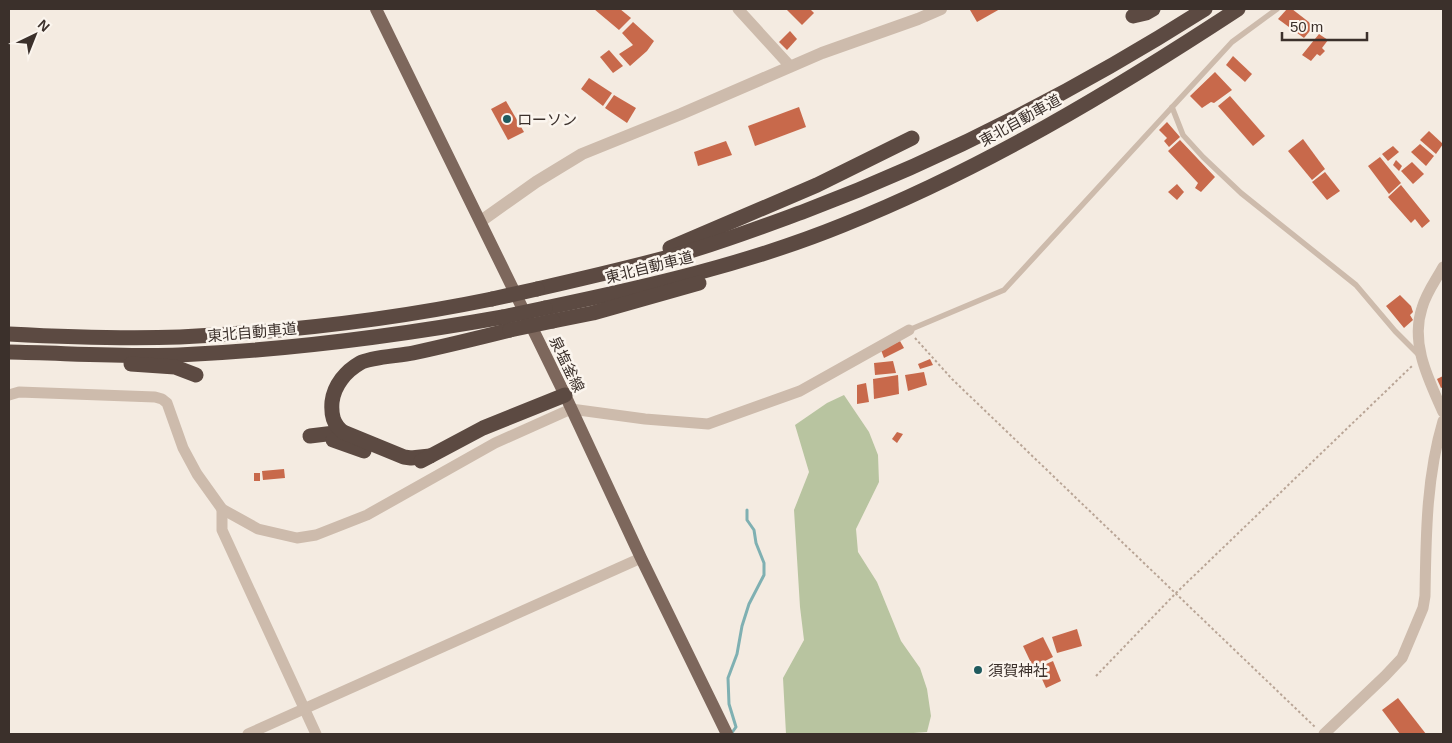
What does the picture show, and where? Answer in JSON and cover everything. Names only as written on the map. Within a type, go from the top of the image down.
[{"type":"highway","points":[[1137,13],[1146,13],[1153,9]]},
{"type":"highway","name":"東北自動車道","points":[[9,334],[130,338],[246,333],[390,316],[451,308],[591,277],[680,254],[831,201],[924,162],[985,133],[1087,79],[1150,44],[1205,9]]},
{"type":"highway","name":"東北自動車道","points":[[9,353],[177,355],[248,351],[393,335],[503,317],[654,284],[727,265],[842,226],[939,182],[1026,138],[1164,57],[1238,9]]},
{"type":"highway","points":[[591,277],[677,245],[809,188],[912,138]]},
{"type":"highway","points":[[338,436],[332,415],[334,392],[342,378],[362,361],[412,353],[593,313],[725,275],[774,257],[842,226]]},
{"type":"highway","points":[[9,353],[83,362],[175,367],[196,375]]},
{"type":"highway","points":[[310,436],[338,436],[404,457],[430,456],[483,428],[568,402]]},
{"type":"main road","name":"泉塩釜線","points":[[376,9],[481,221],[498,261],[568,402],[724,729]]},
{"type":"street","points":[[738,9],[790,66]]},
{"type":"street","points":[[481,221],[536,182],[582,154],[681,114],[822,53],[941,9]]},
{"type":"street","points":[[1443,267],[1422,307],[1418,333],[1422,357],[1443,412]]},
{"type":"street","points":[[9,395],[19,392],[155,397],[162,399],[167,403],[183,448],[192,465],[222,509],[258,529],[297,538],[316,535],[367,515],[568,402],[645,419],[708,424],[800,392],[909,330]]},
{"type":"street","points":[[1320,731],[1385,676],[1402,658],[1423,608],[1425,596],[1427,507],[1436,445],[1443,422]]},
{"type":"street","points":[[222,509],[222,530],[316,734]]},
{"type":"street","points":[[248,734],[641,558]]},
{"type":"lane","points":[[909,330],[1004,290],[1232,42],[1277,9]]},
{"type":"lane","points":[[1172,107],[1183,135],[1203,157],[1241,193],[1356,285],[1395,331],[1422,357]]},
{"type":"path","points":[[909,330],[952,379],[1320,731]]},
{"type":"path","points":[[1096,676],[1176,594],[1422,357]]},
{"type":"green space","points":[[844,395],[869,432],[878,455],[879,482],[856,529],[858,552],[877,582],[901,641],[920,668],[927,689],[931,716],[927,732],[900,734],[786,734],[783,678],[804,640],[794,510],[809,472],[795,425],[827,403]]},
{"type":"building","points":[[594,9],[620,9],[631,18],[619,30]]},
{"type":"building","points":[[786,9],[810,9],[814,13],[802,25]]},
{"type":"building","points":[[1000,9],[977,22],[970,10]]},
{"type":"building","points":[[1287,9],[1292,9],[1314,26],[1304,38],[1278,19]]},
{"type":"building","points":[[633,22],[654,41],[647,51],[630,66],[619,54],[633,45],[622,33]]},
{"type":"building","points":[[790,31],[797,39],[787,50],[779,42]]},
{"type":"building","points":[[1319,34],[1328,40],[1322,48],[1325,51],[1320,56],[1317,54],[1311,61],[1302,55]]},
{"type":"building","points":[[609,50],[623,66],[613,73],[600,57]]},
{"type":"building","points":[[1233,56],[1252,74],[1245,82],[1226,65]]},
{"type":"building","points":[[1215,72],[1232,90],[1214,103],[1211,102],[1202,108],[1190,96]]},
{"type":"building","points":[[589,78],[612,93],[603,106],[581,89]]},
{"type":"building","points":[[614,95],[636,108],[627,123],[605,108]]},
{"type":"building","points":[[1230,96],[1265,136],[1253,146],[1218,106]]},
{"type":"building","points":[[506,101],[524,132],[508,140],[491,109]]},
{"type":"building","points":[[799,107],[806,127],[755,146],[748,126]]},
{"type":"building","points":[[1167,122],[1180,137],[1169,147],[1164,141],[1167,138],[1159,130]]},
{"type":"building","points":[[1429,131],[1443,144],[1436,154],[1420,140]]},
{"type":"building","points":[[1303,139],[1325,169],[1312,180],[1288,151]]},
{"type":"building","points":[[1180,140],[1215,177],[1201,192],[1195,188],[1198,183],[1168,151]]},
{"type":"building","points":[[726,141],[732,155],[698,166],[694,152]]},
{"type":"building","points":[[1420,144],[1434,156],[1426,166],[1411,152]]},
{"type":"building","points":[[1393,146],[1399,152],[1388,161],[1382,154]]},
{"type":"building","points":[[1380,157],[1401,183],[1389,194],[1368,166]]},
{"type":"building","points":[[1396,160],[1402,166],[1399,171],[1393,165]]},
{"type":"building","points":[[1412,162],[1424,174],[1413,184],[1401,171]]},
{"type":"building","points":[[1325,172],[1340,191],[1327,200],[1312,182]]},
{"type":"building","points":[[1177,184],[1184,192],[1177,200],[1168,192]]},
{"type":"building","points":[[1401,185],[1430,221],[1422,228],[1415,219],[1411,223],[1388,197]]},
{"type":"building","points":[[1400,295],[1411,306],[1413,312],[1410,315],[1413,320],[1404,328],[1386,306]]},
{"type":"building","points":[[900,341],[904,348],[884,358],[881,350]]},
{"type":"building","points":[[930,359],[933,365],[920,369],[918,364]]},
{"type":"building","points":[[893,361],[896,373],[875,375],[874,363]]},
{"type":"building","points":[[924,372],[927,385],[908,391],[905,375]]},
{"type":"building","points":[[898,375],[899,394],[874,399],[873,379]]},
{"type":"building","points":[[1443,376],[1443,387],[1441,388],[1437,379]]},
{"type":"building","points":[[866,383],[869,402],[857,404],[857,385]]},
{"type":"building","points":[[897,432],[903,434],[897,443],[892,439]]},
{"type":"building","points":[[284,469],[285,478],[263,480],[262,471]]},
{"type":"building","points":[[254,473],[260,473],[260,481],[254,481]]},
{"type":"building","points":[[1077,629],[1082,646],[1057,653],[1052,637]]},
{"type":"building","points":[[1043,637],[1053,657],[1033,667],[1023,646]]},
{"type":"building","points":[[1053,661],[1061,681],[1046,688],[1037,668]]},
{"type":"building","points":[[1398,698],[1426,734],[1400,734],[1382,710]]},
{"type":"waterway","points":[[731,734],[736,727],[729,704],[728,678],[737,654],[742,626],[749,604],[764,575],[764,563],[756,543],[754,530],[747,520],[747,510]]},
{"type":"place","name":"ローソン","points":[[507,119]]},
{"type":"place","name":"須賀神社","points":[[978,670]]}]
